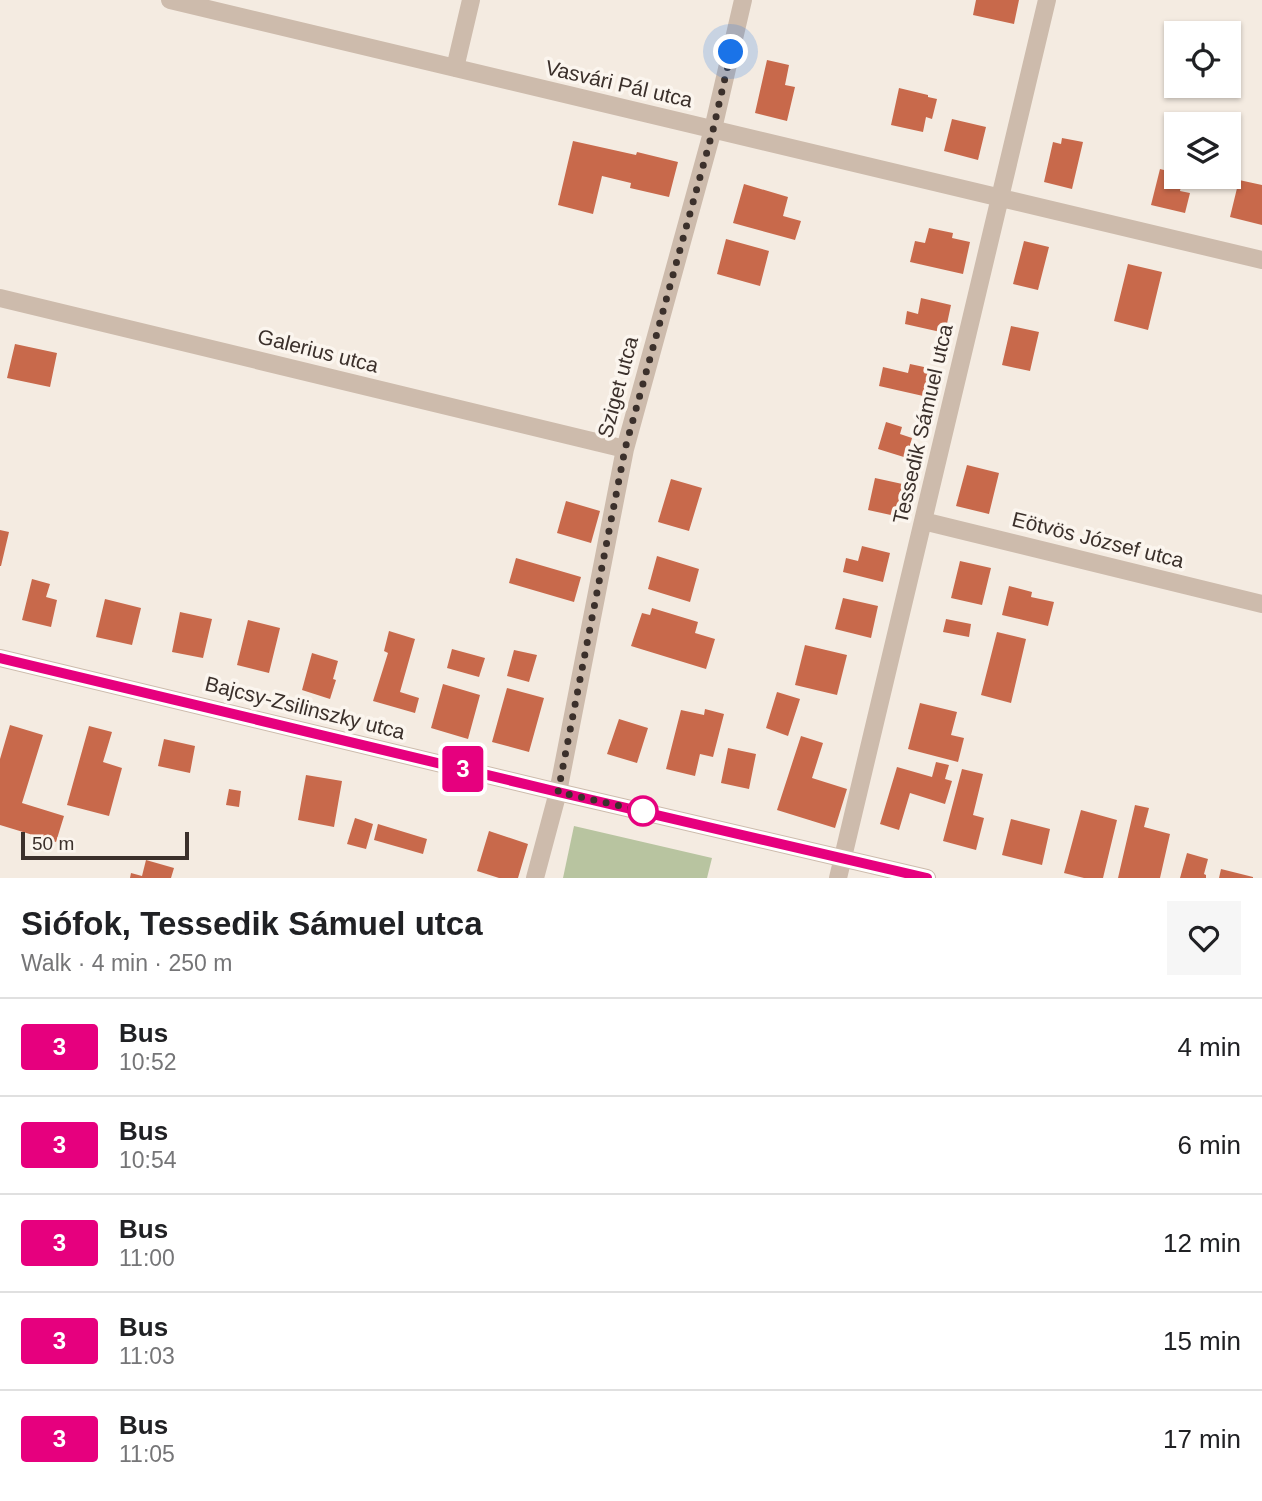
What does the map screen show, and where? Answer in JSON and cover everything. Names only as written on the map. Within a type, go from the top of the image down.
[{"type":"street","name":"Vasvári Pál utca","points":[[170,0],[190,2],[455,68],[1262,260]]},
{"type":"street","points":[[455,68],[471,0]]},
{"type":"street","name":"Sziget utca","points":[[535,878],[558,792],[625,449],[713,130],[743,0]]},
{"type":"street","name":"Tessedik Sámuel utca","points":[[838,878],[1047,0]]},
{"type":"street","name":"Galerius utca","points":[[0,298],[625,449]]},
{"type":"street","name":"Eötvös József utca","points":[[923,521],[1262,604]]},
{"type":"street","name":"Bajcsy-Zsilinszky utca","points":[[0,658],[927,878]]},
{"type":"green space","points":[[574,826],[712,858],[707,878],[563,878]]},
{"type":"building","points":[[976,0],[1019,0],[1014,24],[973,15]]},
{"type":"building","points":[[767,60],[789,65],[785,85],[795,87],[787,121],[755,113]]},
{"type":"building","points":[[899,88],[937,99],[932,119],[926,117],[923,132],[891,125]]},
{"type":"building","points":[[952,119],[986,127],[978,160],[944,151]]},
{"type":"building","points":[[1062,138],[1083,142],[1072,189],[1044,182],[1053,142],[1061,144]]},
{"type":"building","points":[[573,141],[678,162],[669,197],[630,188],[631,183],[602,176],[593,214],[558,205]]},
{"type":"building","points":[[1160,169],[1164,170],[1164,189],[1180,189],[1190,193],[1185,213],[1151,205]]},
{"type":"building","points":[[1241,180],[1262,185],[1262,225],[1230,217],[1237,189],[1241,189]]},
{"type":"building","points":[[744,184],[788,197],[783,216],[801,221],[795,240],[733,223]]},
{"type":"building","points":[[929,228],[953,233],[952,238],[970,242],[963,274],[910,262],[915,241],[925,243]]},
{"type":"building","points":[[726,239],[769,251],[760,286],[717,274]]},
{"type":"building","points":[[1024,241],[1049,247],[1038,290],[1013,284]]},
{"type":"building","points":[[1128,264],[1162,272],[1148,330],[1114,321]]},
{"type":"building","points":[[921,298],[951,305],[945,333],[905,324],[907,311],[918,314]]},
{"type":"building","points":[[1011,326],[1039,332],[1030,371],[1002,365]]},
{"type":"building","points":[[15,344],[57,353],[50,387],[7,378]]},
{"type":"building","points":[[910,364],[938,370],[932,398],[879,386],[883,367],[908,373]]},
{"type":"building","points":[[886,422],[902,427],[900,434],[912,438],[907,458],[878,449]]},
{"type":"building","points":[[967,465],[999,473],[989,514],[956,506]]},
{"type":"building","points":[[875,478],[907,485],[900,517],[868,510]]},
{"type":"building","points":[[671,479],[702,488],[689,531],[658,522]]},
{"type":"building","points":[[566,501],[600,511],[591,543],[557,533]]},
{"type":"building","points":[[0,530],[9,532],[1,566],[0,566]]},
{"type":"building","points":[[862,546],[890,553],[883,582],[843,572],[846,558],[858,561]]},
{"type":"building","points":[[657,556],[699,569],[690,602],[648,589]]},
{"type":"building","points":[[516,558],[581,577],[574,602],[509,583]]},
{"type":"building","points":[[960,561],[991,568],[982,605],[951,598]]},
{"type":"building","points":[[32,579],[50,584],[46,597],[57,600],[51,627],[22,620]]},
{"type":"building","points":[[1009,586],[1032,592],[1031,597],[1054,602],[1048,626],[1002,615]]},
{"type":"building","points":[[843,598],[878,606],[871,638],[835,629]]},
{"type":"building","points":[[105,599],[141,608],[132,645],[96,637]]},
{"type":"building","points":[[652,608],[698,622],[695,633],[715,639],[706,669],[631,646],[642,613],[650,615]]},
{"type":"building","points":[[180,612],[212,619],[203,658],[172,652]]},
{"type":"building","points":[[946,619],[971,624],[969,637],[943,632]]},
{"type":"building","points":[[248,620],[280,628],[269,673],[237,665]]},
{"type":"building","points":[[389,631],[415,639],[400,692],[419,698],[415,713],[373,701],[388,653],[384,651]]},
{"type":"building","points":[[997,632],[1026,639],[1011,703],[981,695]]},
{"type":"building","points":[[805,645],[847,655],[837,695],[795,685]]},
{"type":"building","points":[[452,649],[485,658],[479,677],[447,668]]},
{"type":"building","points":[[514,650],[537,655],[529,682],[507,676]]},
{"type":"building","points":[[312,653],[338,661],[330,699],[302,690]]},
{"type":"building","points":[[443,684],[480,695],[468,739],[431,728]]},
{"type":"building","points":[[507,688],[544,698],[529,752],[492,742]]},
{"type":"building","points":[[777,692],[800,699],[788,736],[766,728]]},
{"type":"building","points":[[920,703],[957,712],[951,735],[964,738],[958,762],[908,749]]},
{"type":"building","points":[[705,709],[724,714],[713,757],[700,754],[695,776],[666,769],[681,710],[704,715]]},
{"type":"building","points":[[619,719],[648,728],[637,763],[607,754]]},
{"type":"building","points":[[10,725],[43,735],[22,803],[64,816],[56,842],[0,825],[0,759]]},
{"type":"building","points":[[89,726],[112,732],[103,762],[122,768],[109,816],[67,805]]},
{"type":"building","points":[[801,736],[823,743],[812,778],[847,789],[835,828],[777,810]]},
{"type":"building","points":[[164,739],[195,746],[190,773],[158,766]]},
{"type":"building","points":[[728,748],[756,754],[749,789],[721,783]]},
{"type":"building","points":[[936,762],[949,765],[945,779],[952,781],[945,804],[910,793],[899,830],[880,824],[897,767],[932,777]]},
{"type":"building","points":[[962,769],[983,774],[973,815],[984,818],[976,850],[943,841]]},
{"type":"building","points":[[306,775],[342,781],[334,827],[298,820]]},
{"type":"building","points":[[229,789],[241,791],[239,807],[226,805]]},
{"type":"building","points":[[1135,805],[1149,808],[1144,827],[1170,834],[1160,878],[1118,878]]},
{"type":"building","points":[[1081,810],[1117,820],[1103,878],[1084,878],[1064,873]]},
{"type":"building","points":[[355,818],[373,824],[366,849],[347,844]]},
{"type":"building","points":[[1011,819],[1050,829],[1042,865],[1002,855]]},
{"type":"building","points":[[378,824],[427,839],[423,854],[374,840]]},
{"type":"building","points":[[489,831],[528,844],[518,878],[499,878],[477,871]]},
{"type":"building","points":[[1187,853],[1208,859],[1204,874],[1206,878],[1180,878]]},
{"type":"building","points":[[146,860],[174,868],[171,878],[130,878],[131,873],[142,876]]},
{"type":"building","points":[[1221,869],[1253,877],[1253,878],[1219,878]]},
{"type":"bus line","name":"3","points":[[0,658],[927,878]]},
{"type":"route","points":[[643,811],[558,792],[625,449],[713,130],[731,52]]}]
